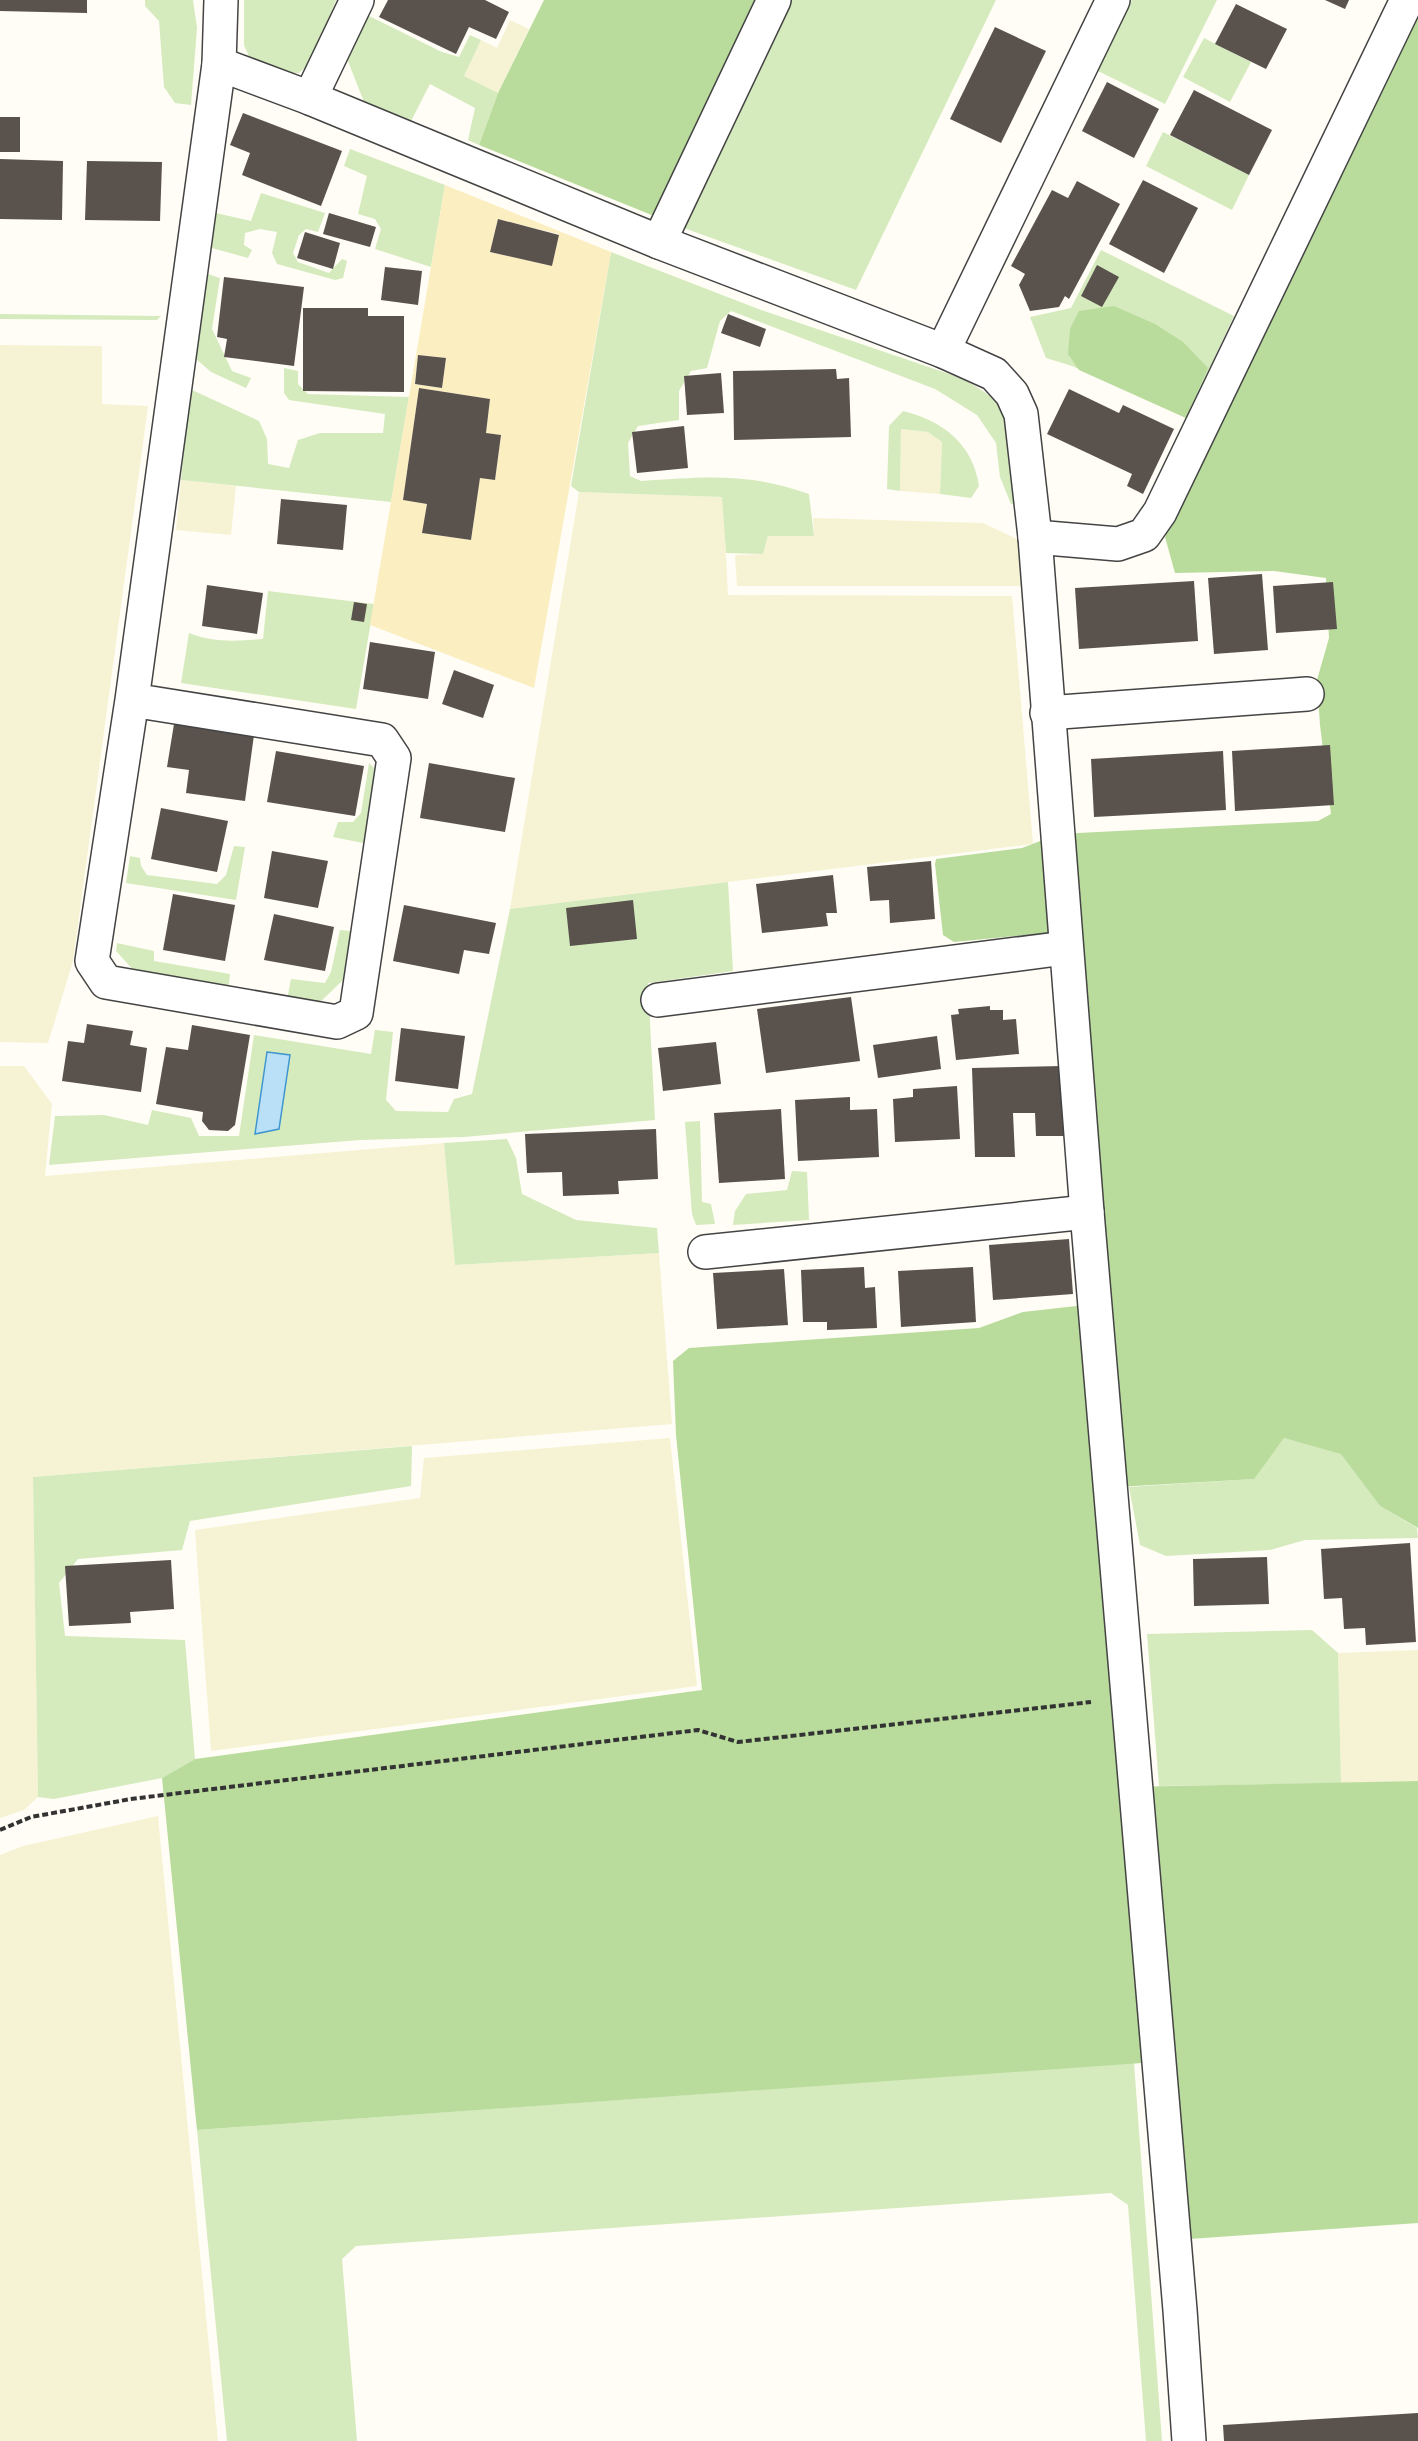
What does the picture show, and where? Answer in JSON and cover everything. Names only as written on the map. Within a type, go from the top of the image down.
[{"type":"street","points":[[132,700],[382,741],[394,758],[356,1013],[337,1022],[106,982],[92,961],[132,700],[219,64],[222,0]]},
{"type":"street","points":[[310,98],[357,0]]},
{"type":"street","points":[[659,243],[774,0]]},
{"type":"street","points":[[943,351],[1113,0]]},
{"type":"street","points":[[1035,537],[1118,544],[1144,535],[1160,512],[1407,0]]},
{"type":"street","points":[[219,64],[310,98],[659,243],[943,351],[994,374],[1012,394],[1021,414],[1035,537],[1065,948],[1189,2441]]},
{"type":"street","points":[[1047,713],[1307,694]]},
{"type":"street","points":[[658,1000],[1065,948]]},
{"type":"street","points":[[705,1252],[1087,1212]]},
{"type":"path","points":[[0,1830],[32,1817],[131,1799],[698,1730],[738,1742],[1129,1698]]},
{"type":"shaded area","points":[[510,20],[529,29],[498,93],[464,76],[481,40],[497,48]]},
{"type":"shaded area","points":[[0,345],[102,346],[102,404],[148,406],[73,961],[48,1043],[0,1042]]},
{"type":"shaded area","points":[[901,429],[928,432],[942,442],[940,494],[900,491]]},
{"type":"shaded area","points":[[181,480],[236,486],[231,535],[176,530]]},
{"type":"shaded area","points":[[579,492],[723,497],[728,595],[1012,596],[1033,844],[510,909]]},
{"type":"shaded area","points":[[813,518],[983,523],[1021,541],[1022,586],[737,586],[735,555],[763,554],[768,536],[814,536]]},
{"type":"shaded area","points":[[0,1066],[24,1066],[52,1104],[45,1176],[444,1143],[455,1265],[659,1253],[672,1424],[33,1477],[38,1797],[24,1810],[0,1818]]},
{"type":"shaded area","points":[[670,1438],[697,1686],[211,1751],[195,1530],[420,1498],[424,1458]]},
{"type":"shaded area","points":[[1418,1650],[1418,1781],[1341,1783],[1338,1653]]},
{"type":"shaded area","points":[[158,1816],[218,2441],[0,2441],[0,1855],[23,1846]]},
{"type":"green space","points":[[145,0],[193,0],[197,28],[191,105],[175,103],[164,87],[159,21],[145,6]]},
{"type":"green space","points":[[244,0],[336,0],[311,62],[299,73],[285,73],[251,61],[244,45]]},
{"type":"green space","points":[[544,0],[756,0],[654,216],[479,145],[498,93]]},
{"type":"green space","points":[[789,0],[996,0],[856,290],[681,227]]},
{"type":"green space","points":[[1132,0],[1217,0],[1165,104],[1096,70]]},
{"type":"green space","points":[[1418,0],[1418,1528],[1380,1506],[1341,1454],[1284,1438],[1254,1479],[1101,1488],[1123,1787],[1418,1781],[1418,2223],[1189,2239],[1170,2061],[197,2130],[162,1778],[195,1759],[702,1690],[676,1435],[673,1361],[689,1348],[979,1328],[1023,1312],[1076,1306],[1099,1289],[1053,935],[1036,934],[954,942],[943,935],[936,859],[1022,848],[1048,838],[1078,833],[1318,821],[1331,814],[1317,680],[1329,638],[1326,578],[1274,571],[1175,573],[1165,537],[1197,456]]},
{"type":"green space","points":[[367,15],[442,52],[459,57],[470,35],[481,40],[464,76],[498,93],[479,145],[468,140],[475,108],[430,84],[411,121],[364,102],[346,56]]},
{"type":"green space","points":[[1204,38],[1251,62],[1230,102],[1183,77]]},
{"type":"green space","points":[[1163,132],[1249,175],[1232,210],[1146,166]]},
{"type":"green space","points":[[350,149],[445,185],[431,267],[375,249],[381,229],[375,219],[358,214],[367,176],[344,166]]},
{"type":"green space","points":[[261,193],[325,213],[318,232],[306,229],[299,235],[293,253],[298,262],[329,273],[342,259],[347,261],[343,278],[335,280],[277,264],[272,253],[277,232],[260,229],[245,233],[244,245],[252,250],[248,258],[212,248],[216,213],[251,221]]},
{"type":"green space","points":[[1101,250],[1234,316],[1186,418],[1072,366],[1046,358],[1030,317],[1071,308]]},
{"type":"green space","points":[[611,252],[761,310],[961,378],[998,403],[1007,417],[1015,454],[1019,504],[1011,504],[1000,477],[996,443],[977,415],[935,389],[731,311],[720,321],[707,368],[691,371],[679,391],[679,420],[638,426],[628,443],[630,476],[641,481],[745,479],[809,494],[814,536],[768,536],[763,554],[726,553],[722,497],[579,492],[571,486]]},
{"type":"green space","points":[[208,274],[220,278],[212,329],[232,371],[251,378],[246,388],[211,372],[195,358]]},
{"type":"green space","points":[[1114,306],[1155,324],[1183,342],[1208,368],[1186,418],[1079,370],[1068,354],[1070,329],[1079,311]]},
{"type":"green space","points":[[0,314],[161,316],[157,320],[0,319]]},
{"type":"green space","points":[[284,368],[298,371],[298,384],[308,394],[409,397],[391,502],[181,480],[190,389],[259,421],[267,439],[268,464],[289,468],[298,440],[320,433],[383,433],[385,414],[289,400],[284,393]]},
{"type":"green space","points":[[903,411],[918,415],[943,428],[963,446],[976,471],[979,486],[971,498],[940,494],[942,442],[928,432],[901,429],[900,491],[887,489],[889,426]]},
{"type":"green space","points":[[268,591],[374,604],[356,709],[181,683],[189,633],[217,640],[263,639]]},
{"type":"green space","points":[[369,763],[381,775],[368,844],[333,837],[338,822],[353,822],[361,813]]},
{"type":"green space","points":[[234,846],[245,847],[236,900],[126,883],[130,856],[140,858],[141,866],[147,875],[217,884],[226,875]]},
{"type":"green space","points":[[728,882],[733,971],[648,983],[655,1120],[464,1137],[360,1140],[49,1165],[55,1116],[104,1115],[148,1125],[152,1110],[191,1118],[199,1136],[239,1136],[254,1035],[371,1054],[375,1030],[393,1032],[386,1100],[396,1111],[448,1112],[454,1099],[472,1094],[510,909]]},
{"type":"green space","points":[[340,930],[351,931],[343,980],[317,1005],[287,1000],[291,979],[325,983],[331,972]]},
{"type":"green space","points":[[117,943],[154,951],[154,961],[230,974],[228,992],[137,974],[116,951]]},
{"type":"green space","points":[[700,1121],[702,1202],[711,1204],[715,1224],[696,1225],[692,1214],[685,1122]]},
{"type":"green space","points":[[507,1139],[516,1158],[522,1194],[576,1220],[657,1228],[659,1253],[455,1265],[444,1143]]},
{"type":"green space","points":[[792,1171],[807,1172],[809,1220],[733,1225],[735,1211],[746,1194],[787,1190]]},
{"type":"green space","points":[[1284,1438],[1341,1453],[1380,1506],[1417,1528],[1418,1538],[1305,1540],[1270,1550],[1166,1556],[1140,1545],[1129,1487],[1253,1479]]},
{"type":"green space","points":[[412,1446],[411,1486],[190,1521],[182,1550],[78,1559],[59,1583],[65,1636],[185,1640],[195,1759],[162,1778],[54,1799],[38,1797],[33,1477]]},
{"type":"green space","points":[[1312,1630],[1338,1653],[1341,1783],[1159,1786],[1147,1634]]},
{"type":"green space","points":[[1134,2063],[1162,2441],[1146,2441],[1128,2205],[1111,2193],[356,2246],[342,2259],[357,2441],[227,2441],[197,2130]]},
{"type":"sand","points":[[445,185],[611,252],[534,688],[370,625]],"holes":[[[498,219],[559,234],[552,266],[490,252]],[[418,355],[446,358],[442,388],[415,384]],[[419,388],[490,399],[486,433],[501,435],[495,480],[480,478],[471,540],[423,533],[427,504],[403,500]]]},
{"type":"water","points":[[267,1052],[290,1055],[279,1129],[255,1134]]},
{"type":"building","points":[[0,0],[87,0],[87,13],[0,11]]},
{"type":"building","points":[[388,0],[485,0],[509,12],[496,39],[469,27],[456,54],[379,17]]},
{"type":"building","points":[[1325,0],[1349,0],[1345,9]]},
{"type":"building","points":[[1236,4],[1287,29],[1266,69],[1215,44]]},
{"type":"building","points":[[995,27],[1046,51],[1001,143],[950,119]]},
{"type":"building","points":[[1107,82],[1159,109],[1134,158],[1082,131]]},
{"type":"building","points":[[1194,90],[1272,130],[1249,175],[1170,135]]},
{"type":"building","points":[[243,113],[342,151],[321,206],[242,175],[250,153],[230,145]]},
{"type":"building","points":[[0,117],[20,117],[20,152],[0,152]]},
{"type":"building","points":[[0,159],[63,161],[62,220],[0,219]]},
{"type":"building","points":[[87,161],[162,162],[160,221],[85,220]]},
{"type":"building","points":[[1143,180],[1198,208],[1164,273],[1109,244]]},
{"type":"building","points":[[1077,181],[1120,204],[1069,299],[1065,296],[1059,307],[1030,311],[1019,285],[1025,274],[1011,266],[1052,190],[1068,198]]},
{"type":"building","points":[[329,213],[376,227],[370,247],[323,234]]},
{"type":"building","points":[[498,219],[559,235],[552,266],[490,252]]},
{"type":"building","points":[[305,232],[340,243],[333,269],[297,258]]},
{"type":"building","points":[[1097,265],[1119,277],[1102,307],[1081,296]]},
{"type":"building","points":[[385,267],[422,271],[418,305],[381,300]]},
{"type":"building","points":[[224,277],[304,287],[294,366],[224,357],[227,339],[217,337]]},
{"type":"building","points":[[303,308],[368,308],[368,316],[404,316],[404,392],[303,391]]},
{"type":"building","points":[[728,314],[766,329],[760,347],[721,333]]},
{"type":"building","points":[[418,355],[446,358],[442,388],[415,384]]},
{"type":"building","points":[[836,369],[837,379],[849,378],[851,437],[734,440],[733,371]]},
{"type":"building","points":[[721,373],[724,413],[687,415],[684,376]]},
{"type":"building","points":[[419,388],[490,399],[486,433],[501,435],[495,480],[480,478],[471,540],[422,533],[427,504],[403,500]]},
{"type":"building","points":[[1069,389],[1119,413],[1123,405],[1174,429],[1143,494],[1127,486],[1132,474],[1047,434]]},
{"type":"building","points":[[684,426],[688,468],[637,473],[632,432]]},
{"type":"building","points":[[281,499],[347,505],[343,550],[277,544]]},
{"type":"building","points":[[1262,574],[1268,650],[1214,654],[1208,578]]},
{"type":"building","points":[[1194,581],[1198,641],[1079,649],[1075,588]]},
{"type":"building","points":[[1333,582],[1337,629],[1276,633],[1273,586]]},
{"type":"building","points":[[207,585],[263,593],[257,634],[202,626]]},
{"type":"building","points":[[354,602],[367,604],[364,622],[351,620]]},
{"type":"building","points":[[370,642],[435,652],[428,699],[363,689]]},
{"type":"building","points":[[454,670],[494,685],[483,718],[442,704]]},
{"type":"building","points":[[174,724],[254,735],[245,801],[186,793],[189,770],[167,767]]},
{"type":"building","points":[[1330,745],[1334,805],[1235,811],[1232,751]]},
{"type":"building","points":[[276,751],[364,766],[355,816],[267,802]]},
{"type":"building","points":[[1223,751],[1226,810],[1094,817],[1091,759]]},
{"type":"building","points":[[429,763],[515,778],[505,832],[420,818]]},
{"type":"building","points":[[161,808],[228,821],[217,872],[151,859]]},
{"type":"building","points":[[272,851],[328,861],[318,908],[264,898]]},
{"type":"building","points":[[931,861],[935,919],[890,923],[889,900],[870,901],[867,867]]},
{"type":"building","points":[[833,875],[837,913],[826,913],[828,926],[762,933],[756,884]]},
{"type":"building","points":[[173,894],[235,905],[225,961],[163,950]]},
{"type":"building","points":[[633,900],[637,939],[570,946],[566,908]]},
{"type":"building","points":[[404,905],[496,923],[489,954],[464,950],[459,974],[393,961]]},
{"type":"building","points":[[274,914],[334,927],[325,971],[264,960]]},
{"type":"building","points":[[851,997],[860,1061],[766,1073],[757,1009]]},
{"type":"building","points":[[990,1006],[990,1010],[1003,1010],[1003,1020],[1016,1019],[1019,1054],[956,1060],[951,1015],[959,1014],[958,1009]]},
{"type":"building","points":[[87,1024],[133,1031],[130,1045],[147,1048],[141,1092],[62,1081],[68,1041],[84,1043]]},
{"type":"building","points":[[192,1025],[250,1035],[235,1125],[228,1131],[209,1130],[202,1121],[203,1112],[156,1104],[166,1047],[188,1050]]},
{"type":"building","points":[[401,1028],[465,1036],[458,1089],[395,1081]]},
{"type":"building","points":[[937,1036],[941,1069],[878,1078],[873,1045]]},
{"type":"building","points":[[716,1042],[721,1084],[663,1091],[658,1048]]},
{"type":"building","points":[[1062,1066],[1064,1136],[1036,1136],[1035,1113],[1013,1113],[1015,1157],[975,1157],[972,1068]]},
{"type":"building","points":[[957,1086],[960,1139],[895,1142],[893,1099],[913,1097],[913,1089]]},
{"type":"building","points":[[850,1097],[850,1110],[877,1109],[879,1157],[798,1161],[795,1100]]},
{"type":"building","points":[[781,1109],[785,1179],[719,1183],[714,1113]]},
{"type":"building","points":[[656,1129],[658,1179],[618,1181],[619,1194],[563,1196],[562,1172],[527,1173],[525,1134]]},
{"type":"building","points":[[1069,1239],[1073,1294],[993,1300],[989,1245]]},
{"type":"building","points":[[864,1267],[865,1288],[875,1287],[877,1328],[827,1330],[827,1322],[803,1322],[801,1270]]},
{"type":"building","points":[[973,1267],[976,1322],[901,1327],[898,1271]]},
{"type":"building","points":[[784,1269],[788,1325],[717,1329],[713,1273]]},
{"type":"building","points":[[1410,1543],[1416,1642],[1366,1645],[1365,1628],[1344,1629],[1342,1598],[1324,1599],[1321,1549]]},
{"type":"building","points":[[1267,1557],[1269,1604],[1194,1606],[1193,1559]]},
{"type":"building","points":[[171,1560],[174,1609],[130,1612],[131,1623],[69,1626],[65,1566]]},
{"type":"building","points":[[1418,2413],[1418,2441],[1224,2441],[1223,2425]]}]
